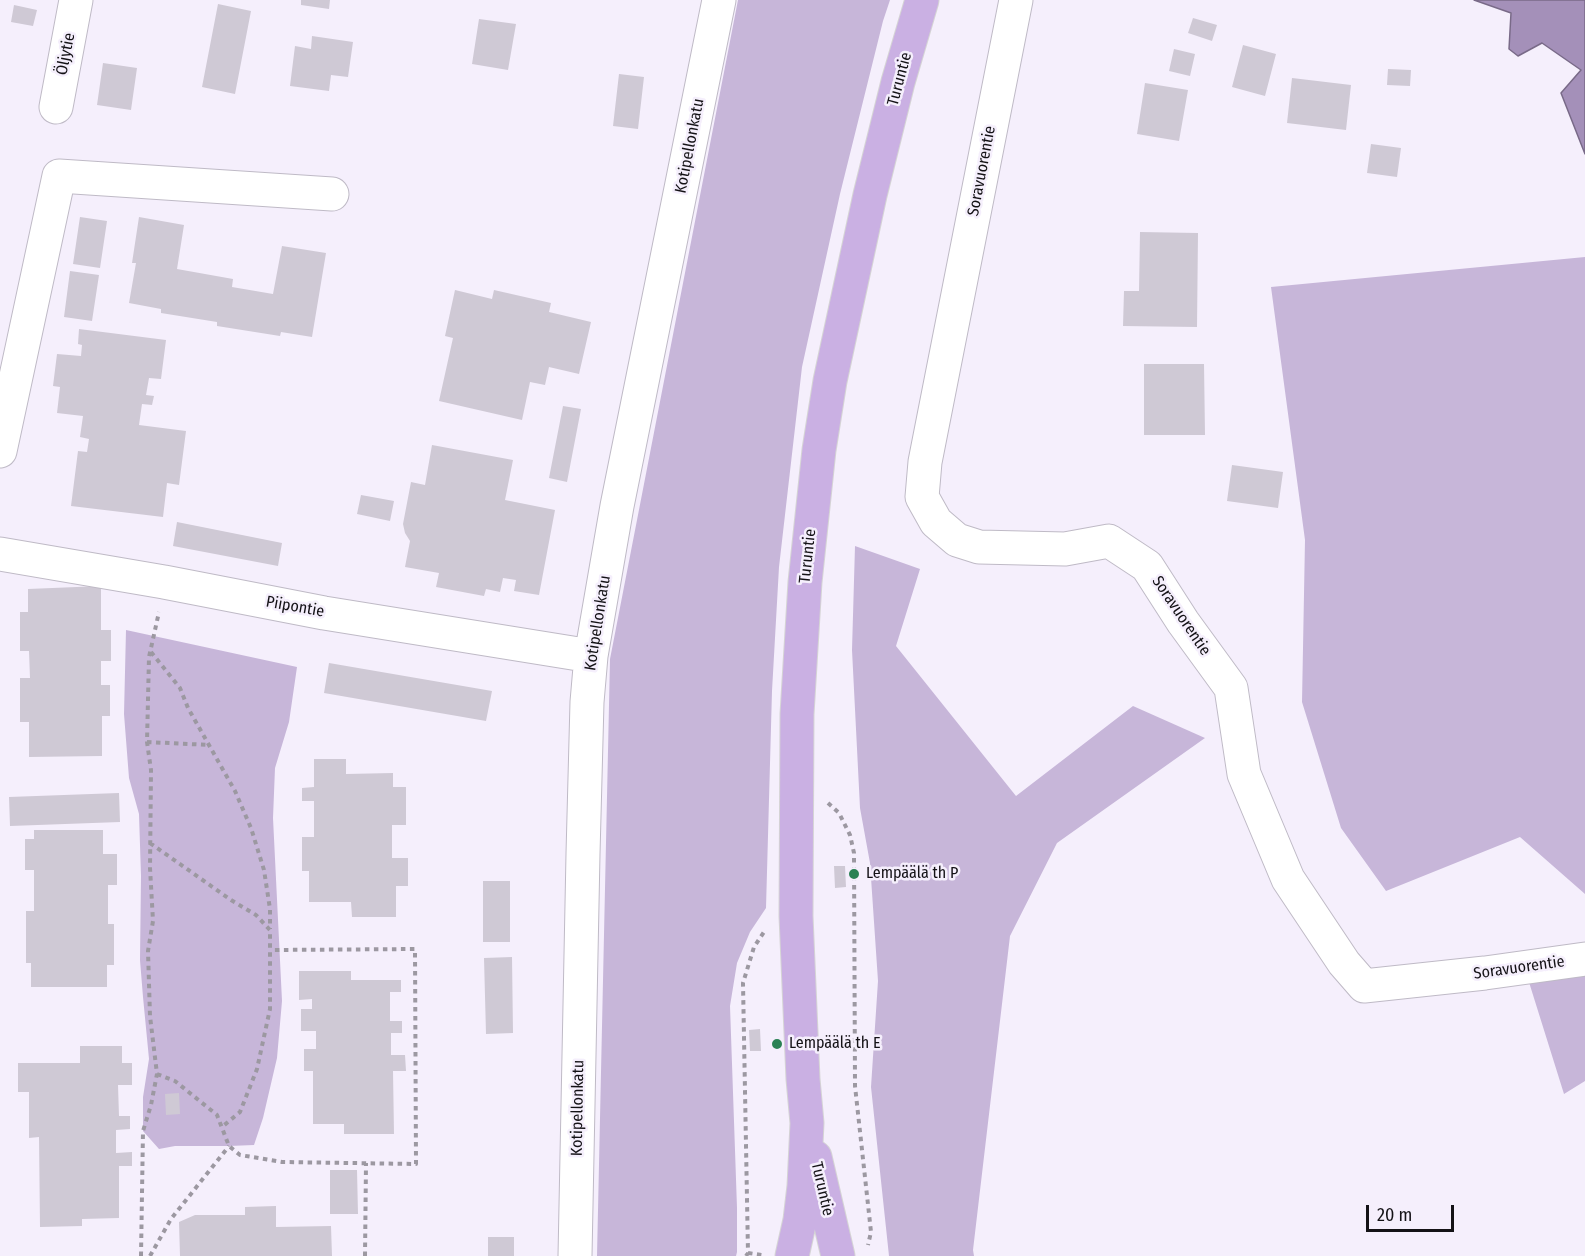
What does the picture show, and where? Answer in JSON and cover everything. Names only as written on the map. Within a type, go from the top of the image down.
[{"type":"main road","name":"Turuntie","points":[[838,1255],[807,1123],[802,1079],[796,916],[797,714],[805,582],[819,450],[830,381],[870,195],[898,82],[922,0]]},
{"type":"main road","name":"Turuntie","points":[[792,1256],[800,1220],[804,1186],[807,1123]]},
{"type":"street","name":"Öljytie","points":[[56,107],[76,0]]},
{"type":"street","name":"Kotipellonkatu","points":[[575,1256],[585,749],[591,656],[617,506],[719,0]]},
{"type":"street","name":"Soravuorentie","points":[[1016,0],[925,462],[922,498],[936,522],[957,540],[979,547],[1065,549],[1109,541],[1147,566],[1183,622],[1232,688],[1244,774],[1288,879],[1344,963],[1364,986],[1485,973],[1585,958]]},
{"type":"street","points":[[0,451],[59,176],[332,194]]},
{"type":"street","name":"Piipontie","points":[[0,554],[164,582],[324,613],[591,656]]},
{"type":"path","points":[[141,1256],[143,1131],[152,1105],[157,1074],[150,1016],[148,951],[153,921],[150,868],[152,770],[147,742],[149,657],[154,637]]},
{"type":"path","points":[[150,651],[180,688],[188,708],[235,791],[251,828],[264,870],[270,909],[270,1009],[257,1070],[240,1112],[222,1127]]},
{"type":"path","points":[[147,742],[210,745]]},
{"type":"path","points":[[797,777],[838,813],[850,835],[854,853],[855,1086],[871,1232],[869,1244],[865,1249],[838,1255]]},
{"type":"path","points":[[150,843],[256,915],[270,930]]},
{"type":"path","points":[[746,1256],[748,1253],[743,983],[754,947],[766,930]]},
{"type":"path","points":[[157,1074],[175,1081],[217,1115],[229,1146],[240,1155],[282,1162],[416,1164],[415,949],[270,950]]},
{"type":"path","points":[[150,1256],[171,1219],[229,1146]]},
{"type":"path","points":[[365,1256],[366,1163]]},
{"type":"shaded area","points":[[738,0],[890,0],[840,194],[802,367],[779,567],[772,691],[766,908],[750,932],[737,963],[730,1006],[737,1252],[736,1256],[597,1256],[610,659]]},
{"type":"shaded area","points":[[1474,0],[1585,0],[1585,154],[1561,93],[1581,70],[1542,43],[1518,56],[1509,49],[1511,13]]},
{"type":"shaded area","points":[[1585,257],[1585,894],[1520,837],[1386,891],[1341,828],[1302,702],[1305,540],[1271,287]]},
{"type":"shaded area","points":[[855,546],[920,569],[896,646],[1016,796],[1133,706],[1205,738],[1057,843],[1010,936],[974,1256],[889,1256],[871,1087],[878,981],[870,863],[860,808],[852,650]]},
{"type":"shaded area","points":[[126,630],[297,667],[289,722],[275,768],[273,818],[282,1001],[277,1058],[263,1118],[254,1145],[175,1146],[159,1149],[143,1131],[143,1097],[149,1059],[140,960],[139,814],[129,778],[124,714]]},
{"type":"shaded area","points":[[1585,949],[1585,1081],[1564,1094],[1528,979]]},
{"type":"building","points":[[301,0],[330,0],[329,9],[301,5]]},
{"type":"building","points":[[218,4],[251,11],[235,94],[202,87]]},
{"type":"building","points":[[14,5],[37,10],[33,26],[11,22]]},
{"type":"building","points":[[1193,18],[1217,25],[1212,41],[1188,33]]},
{"type":"building","points":[[479,19],[516,24],[508,70],[472,64]]},
{"type":"building","points":[[312,36],[353,42],[348,77],[331,75],[329,91],[290,86],[295,46],[311,49]]},
{"type":"building","points":[[1243,45],[1276,54],[1265,96],[1232,87]]},
{"type":"building","points":[[1174,49],[1195,54],[1190,76],[1169,71]]},
{"type":"building","points":[[103,63],[137,68],[131,110],[97,105]]},
{"type":"building","points":[[1388,69],[1411,70],[1410,86],[1387,85]]},
{"type":"building","points":[[619,74],[644,77],[638,129],[613,126]]},
{"type":"building","points":[[1292,78],[1351,85],[1346,130],[1287,123]]},
{"type":"building","points":[[1145,83],[1188,90],[1179,141],[1137,134]]},
{"type":"building","points":[[1371,144],[1401,148],[1397,177],[1367,173]]},
{"type":"building","points":[[80,217],[107,221],[100,268],[73,264]]},
{"type":"building","points":[[139,217],[184,225],[177,269],[233,279],[232,287],[273,294],[282,246],[326,253],[312,337],[281,332],[280,336],[217,326],[217,322],[161,313],[161,309],[129,303],[136,263],[132,263]]},
{"type":"building","points":[[1140,232],[1198,233],[1197,327],[1123,326],[1124,291],[1139,291]]},
{"type":"building","points":[[70,271],[99,275],[92,321],[64,317]]},
{"type":"building","points":[[455,290],[492,299],[494,290],[551,303],[549,312],[591,322],[579,374],[549,367],[545,385],[530,382],[522,420],[439,401],[453,338],[445,336]]},
{"type":"building","points":[[79,329],[166,340],[161,379],[149,378],[146,395],[154,396],[152,405],[142,404],[139,425],[186,431],[179,485],[167,483],[163,517],[71,506],[78,451],[87,452],[89,439],[80,437],[83,416],[57,413],[60,387],[53,386],[57,354],[81,356],[82,345],[78,344]]},
{"type":"building","points":[[1144,364],[1204,364],[1205,435],[1144,435]]},
{"type":"building","points":[[563,406],[581,409],[567,482],[549,478]]},
{"type":"building","points":[[432,445],[513,460],[505,500],[555,510],[539,595],[514,591],[516,580],[503,578],[500,592],[486,589],[484,596],[436,587],[439,573],[405,567],[410,541],[403,524],[411,482],[425,485]]},
{"type":"building","points":[[1232,465],[1283,472],[1278,508],[1227,501]]},
{"type":"building","points":[[361,495],[394,501],[390,521],[357,514]]},
{"type":"building","points":[[177,522],[282,543],[278,566],[173,546]]},
{"type":"building","points":[[101,586],[101,630],[111,630],[111,661],[101,661],[101,685],[110,685],[110,716],[102,716],[102,756],[29,757],[29,722],[20,722],[20,678],[30,678],[29,651],[20,651],[20,612],[28,612],[28,589]]},
{"type":"building","points":[[329,663],[492,691],[486,721],[324,693]]},
{"type":"building","points":[[314,759],[346,759],[346,774],[393,773],[393,787],[406,787],[406,825],[392,825],[392,858],[408,858],[408,886],[396,886],[396,917],[352,917],[351,902],[309,902],[309,871],[302,871],[302,837],[314,837],[314,801],[302,801],[302,788],[314,787]]},
{"type":"building","points":[[119,793],[120,822],[10,826],[9,797]]},
{"type":"building","points":[[34,830],[103,830],[103,854],[117,854],[117,885],[108,885],[108,924],[114,924],[114,965],[107,965],[107,987],[31,987],[31,963],[26,963],[26,911],[34,911],[34,870],[25,870],[25,839],[34,839]]},
{"type":"building","points":[[834,866],[845,866],[846,887],[835,888]]},
{"type":"building","points":[[483,881],[510,881],[510,942],[483,942]]},
{"type":"building","points":[[512,957],[513,1033],[486,1034],[484,958]]},
{"type":"building","points":[[299,971],[351,971],[351,980],[401,980],[401,992],[390,992],[390,1021],[402,1021],[402,1033],[391,1033],[391,1055],[405,1055],[406,1071],[393,1071],[394,1134],[344,1134],[344,1124],[313,1124],[313,1071],[304,1071],[304,1049],[316,1049],[316,1031],[301,1031],[301,1009],[312,1009],[312,999],[299,1000]]},
{"type":"building","points":[[760,1029],[761,1051],[750,1051],[749,1030]]},
{"type":"building","points":[[80,1046],[122,1046],[122,1063],[132,1063],[132,1085],[118,1085],[119,1116],[130,1116],[130,1129],[116,1130],[116,1153],[132,1152],[132,1166],[119,1166],[119,1218],[82,1219],[82,1226],[40,1227],[39,1137],[29,1138],[29,1092],[18,1092],[18,1063],[80,1063]]},
{"type":"building","points":[[179,1093],[180,1114],[166,1115],[165,1094]]},
{"type":"building","points":[[330,1170],[357,1170],[358,1214],[330,1214]]},
{"type":"building","points":[[276,1206],[276,1227],[331,1226],[332,1256],[180,1256],[179,1222],[195,1215],[245,1215],[245,1207]]},
{"type":"building","points":[[488,1237],[514,1237],[514,1256],[488,1256]]},
{"type":"place","name":"Lempäälä th P","points":[[854,874]]},
{"type":"place","name":"Lempäälä th E","points":[[777,1044]]}]
